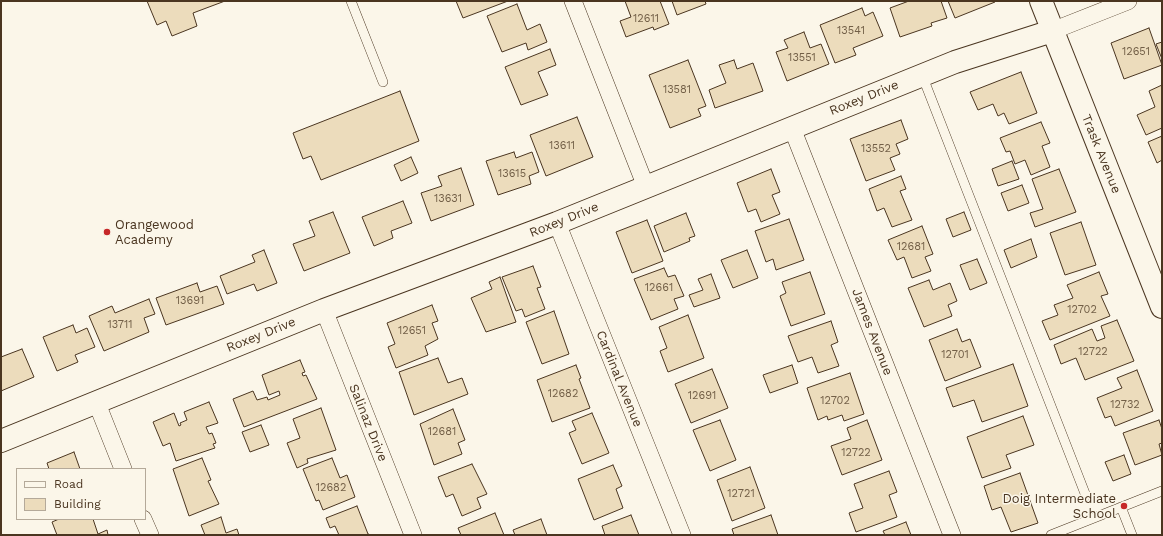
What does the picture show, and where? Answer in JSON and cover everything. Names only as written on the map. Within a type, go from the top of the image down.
[{"type":"street","points":[[573,1],[646,187]]},
{"type":"street","name":"Trask Avenue","points":[[1040,1],[1162,307]]},
{"type":"street","name":"Roxey Drive","points":[[1,441],[96,401],[324,310],[557,223],[955,62],[1052,31],[1128,1]]},
{"type":"street","name":"James Avenue","points":[[792,128],[952,535]]},
{"type":"street","name":"Cardinal Avenue","points":[[557,223],[682,535]]},
{"type":"street","name":"Salinaz Drive","points":[[324,310],[413,535]]},
{"type":"street","points":[[96,401],[124,468]]},
{"type":"street","points":[[144,520],[150,535]]},
{"type":"lane","points":[[351,1],[383,82]]},
{"type":"lane","points":[[922,75],[1086,496]]},
{"type":"lane","points":[[1051,535],[1162,491]]},
{"type":"lane","points":[[1121,507],[1132,535]]},
{"type":"building","points":[[147,1],[225,1],[193,13],[197,26],[172,36],[166,21],[157,25]]},
{"type":"building","points":[[456,1],[508,1],[463,18]]},
{"type":"building","points":[[625,1],[660,1],[669,24],[654,30],[653,27],[626,37],[620,21],[631,17]]},
{"type":"building","points":[[672,1],[705,1],[706,4],[677,15]]},
{"type":"building","points":[[909,1],[941,1],[947,18],[931,23],[932,26],[900,37],[890,8]]},
{"type":"building","points":[[948,1],[995,1],[995,2],[955,18]]},
{"type":"building","points":[[517,4],[527,30],[540,24],[547,42],[528,50],[526,43],[502,52],[487,16]]},
{"type":"building","points":[[862,8],[865,16],[873,12],[883,36],[853,48],[856,55],[835,63],[820,25]]},
{"type":"building","points":[[1149,28],[1162,65],[1124,79],[1111,43]]},
{"type":"building","points":[[804,32],[810,48],[821,44],[829,64],[787,81],[776,52],[788,48],[784,40]]},
{"type":"building","points":[[1162,42],[1162,59],[1156,44]]},
{"type":"building","points":[[550,49],[556,65],[538,72],[548,95],[521,105],[505,67]]},
{"type":"building","points":[[688,60],[706,106],[698,109],[701,116],[670,128],[649,75]]},
{"type":"building","points":[[734,60],[737,69],[753,63],[763,91],[715,108],[709,90],[726,83],[719,65]]},
{"type":"building","points":[[1021,72],[1037,113],[1009,124],[1004,113],[998,116],[993,104],[978,110],[970,92]]},
{"type":"building","points":[[1162,85],[1162,128],[1146,135],[1137,115],[1155,107],[1149,91]]},
{"type":"building","points":[[400,91],[419,141],[321,180],[311,156],[303,159],[293,133]]},
{"type":"building","points":[[577,117],[593,157],[546,176],[530,135]]},
{"type":"building","points":[[901,120],[908,139],[896,144],[900,154],[890,158],[895,170],[866,181],[850,139]]},
{"type":"building","points":[[1041,122],[1050,143],[1042,146],[1050,167],[1031,175],[1025,160],[1015,164],[1010,151],[1006,152],[1000,138]]},
{"type":"building","points":[[1162,136],[1162,160],[1157,163],[1148,142]]},
{"type":"building","points":[[514,152],[516,158],[532,152],[539,172],[529,176],[531,184],[498,195],[486,161]]},
{"type":"building","points":[[411,157],[418,173],[401,181],[394,165]]},
{"type":"building","points":[[1012,161],[1019,179],[998,186],[992,169]]},
{"type":"building","points":[[461,168],[474,205],[431,221],[421,193],[442,186],[438,176]]},
{"type":"building","points":[[771,169],[780,192],[772,195],[780,214],[761,222],[756,209],[748,212],[737,183]]},
{"type":"building","points":[[1059,169],[1076,212],[1035,227],[1030,213],[1043,209],[1032,179]]},
{"type":"building","points":[[901,176],[906,189],[900,191],[912,220],[892,227],[884,208],[877,211],[869,189]]},
{"type":"building","points":[[1022,185],[1029,203],[1008,211],[1001,193]]},
{"type":"building","points":[[403,201],[412,223],[391,231],[393,238],[374,246],[362,217]]},
{"type":"building","points":[[333,212],[350,253],[304,271],[293,244],[315,236],[309,221]]},
{"type":"building","points":[[964,212],[971,230],[953,237],[946,219]]},
{"type":"building","points":[[686,213],[695,236],[689,238],[690,241],[664,252],[654,226]]},
{"type":"building","points":[[789,219],[804,260],[776,270],[773,259],[766,262],[755,231]]},
{"type":"building","points":[[647,220],[663,261],[632,273],[616,232]]},
{"type":"building","points":[[1081,222],[1096,265],[1065,275],[1050,233]]},
{"type":"building","points":[[922,226],[933,254],[925,257],[931,271],[912,278],[904,257],[897,260],[888,240]]},
{"type":"building","points":[[1031,239],[1037,257],[1011,268],[1004,250]]},
{"type":"building","points":[[264,250],[277,283],[257,291],[254,284],[227,294],[220,276],[255,262],[252,255]]},
{"type":"building","points":[[747,250],[758,278],[733,288],[721,260]]},
{"type":"building","points":[[977,259],[987,283],[970,290],[960,265]]},
{"type":"building","points":[[533,266],[541,287],[537,288],[545,309],[525,317],[522,309],[516,311],[502,277]]},
{"type":"building","points":[[664,268],[668,277],[675,275],[684,296],[674,299],[678,309],[651,320],[634,279]]},
{"type":"building","points":[[810,272],[825,314],[791,326],[780,296],[786,293],[782,282]]},
{"type":"building","points":[[1099,272],[1108,294],[1101,296],[1110,316],[1050,340],[1042,321],[1058,315],[1054,305],[1073,298],[1067,285]]},
{"type":"building","points":[[711,274],[720,298],[694,307],[689,295],[703,290],[698,279]]},
{"type":"building","points":[[500,277],[516,322],[486,332],[471,298],[492,289],[489,282]]},
{"type":"building","points":[[929,280],[933,290],[950,283],[957,301],[948,305],[952,316],[924,327],[908,288]]},
{"type":"building","points":[[197,283],[200,292],[217,286],[224,304],[166,325],[156,298]]},
{"type":"building","points":[[149,299],[155,314],[144,318],[149,332],[104,351],[89,316],[112,306],[115,313]]},
{"type":"building","points":[[432,305],[438,321],[432,323],[438,339],[425,346],[428,355],[396,368],[388,347],[395,344],[387,323]]},
{"type":"building","points":[[554,311],[569,354],[542,364],[526,322]]},
{"type":"building","points":[[688,315],[704,358],[668,372],[660,351],[667,348],[659,327]]},
{"type":"building","points":[[1117,320],[1134,361],[1085,380],[1076,358],[1061,364],[1054,345],[1092,329],[1097,341],[1105,338],[1101,326]]},
{"type":"building","points":[[831,321],[838,342],[831,345],[839,366],[818,373],[812,357],[798,362],[788,336]]},
{"type":"building","points":[[73,325],[76,333],[87,328],[95,347],[75,355],[78,362],[57,371],[43,337]]},
{"type":"building","points":[[957,329],[962,342],[970,339],[981,367],[945,381],[929,340]]},
{"type":"building","points":[[22,349],[34,377],[1,391],[1,357]]},
{"type":"building","points":[[438,358],[448,383],[462,378],[468,394],[414,415],[399,372]]},
{"type":"building","points":[[300,360],[305,372],[302,373],[303,376],[306,375],[317,399],[244,427],[233,399],[253,391],[257,400],[267,397],[268,400],[280,395],[279,391],[269,395],[262,375]]},
{"type":"building","points":[[1013,364],[1028,406],[982,422],[974,400],[953,407],[946,388]]},
{"type":"building","points":[[576,365],[581,378],[579,379],[590,408],[552,422],[537,380]]},
{"type":"building","points":[[792,365],[798,383],[770,393],[763,375]]},
{"type":"building","points":[[712,369],[728,408],[691,423],[675,384]]},
{"type":"building","points":[[1137,370],[1153,411],[1115,426],[1111,416],[1105,418],[1097,398],[1122,388],[1117,378]]},
{"type":"building","points":[[850,373],[864,414],[844,421],[842,415],[828,420],[827,416],[818,420],[807,388]]},
{"type":"building","points":[[209,402],[218,423],[206,427],[209,434],[212,433],[216,443],[213,444],[215,448],[176,461],[170,443],[163,446],[153,422],[174,413],[179,426],[181,425],[180,423],[187,420],[184,412]]},
{"type":"building","points":[[321,408],[336,450],[307,459],[308,463],[297,468],[287,443],[300,438],[293,419]]},
{"type":"building","points":[[453,409],[465,440],[458,443],[462,454],[434,465],[420,424]]},
{"type":"building","points":[[592,413],[609,453],[582,464],[569,433],[576,430],[572,421]]},
{"type":"building","points":[[1023,416],[1034,445],[1006,455],[1011,468],[982,478],[967,437]]},
{"type":"building","points":[[720,420],[736,460],[710,471],[693,430]]},
{"type":"building","points":[[867,420],[882,460],[842,475],[831,446],[851,439],[847,428]]},
{"type":"building","points":[[1159,420],[1162,429],[1162,443],[1159,444],[1162,455],[1135,465],[1123,433]]},
{"type":"building","points":[[261,425],[269,445],[250,452],[242,432]]},
{"type":"building","points":[[74,452],[80,468],[49,468],[47,463]]},
{"type":"building","points":[[1124,455],[1131,474],[1113,481],[1105,462]]},
{"type":"building","points":[[202,458],[211,480],[208,481],[219,504],[189,516],[173,469]]},
{"type":"building","points":[[332,458],[340,478],[347,475],[355,497],[323,510],[319,500],[316,501],[303,469]]},
{"type":"building","points":[[472,464],[487,494],[477,498],[481,508],[462,516],[453,494],[446,497],[438,477]]},
{"type":"building","points":[[613,465],[622,486],[616,489],[623,508],[594,520],[578,479]]},
{"type":"building","points":[[750,467],[765,508],[732,521],[717,480]]},
{"type":"building","points":[[889,471],[897,492],[889,495],[897,517],[856,532],[849,513],[863,508],[854,484]]},
{"type":"building","points":[[1020,473],[1038,523],[1011,532],[1001,507],[992,510],[984,486]]},
{"type":"building","points":[[357,506],[368,534],[371,535],[339,535],[335,526],[330,528],[326,518]]},
{"type":"building","points":[[495,513],[504,535],[461,535],[458,528]]},
{"type":"building","points":[[631,515],[639,535],[605,535],[602,526]]},
{"type":"building","points":[[771,515],[778,535],[734,535],[732,529]]},
{"type":"building","points":[[221,517],[226,533],[237,529],[239,535],[205,535],[201,525]]},
{"type":"building","points":[[541,519],[547,535],[515,535],[513,530]]},
{"type":"building","points":[[57,520],[93,520],[98,534],[107,530],[108,535],[57,535],[52,522]]},
{"type":"building","points":[[906,522],[911,535],[885,535],[883,531]]},
{"type":"place","name":"Orangewood Academy","points":[[107,232]]},
{"type":"place","name":"Doig Intermediate School","points":[[1124,506]]}]
